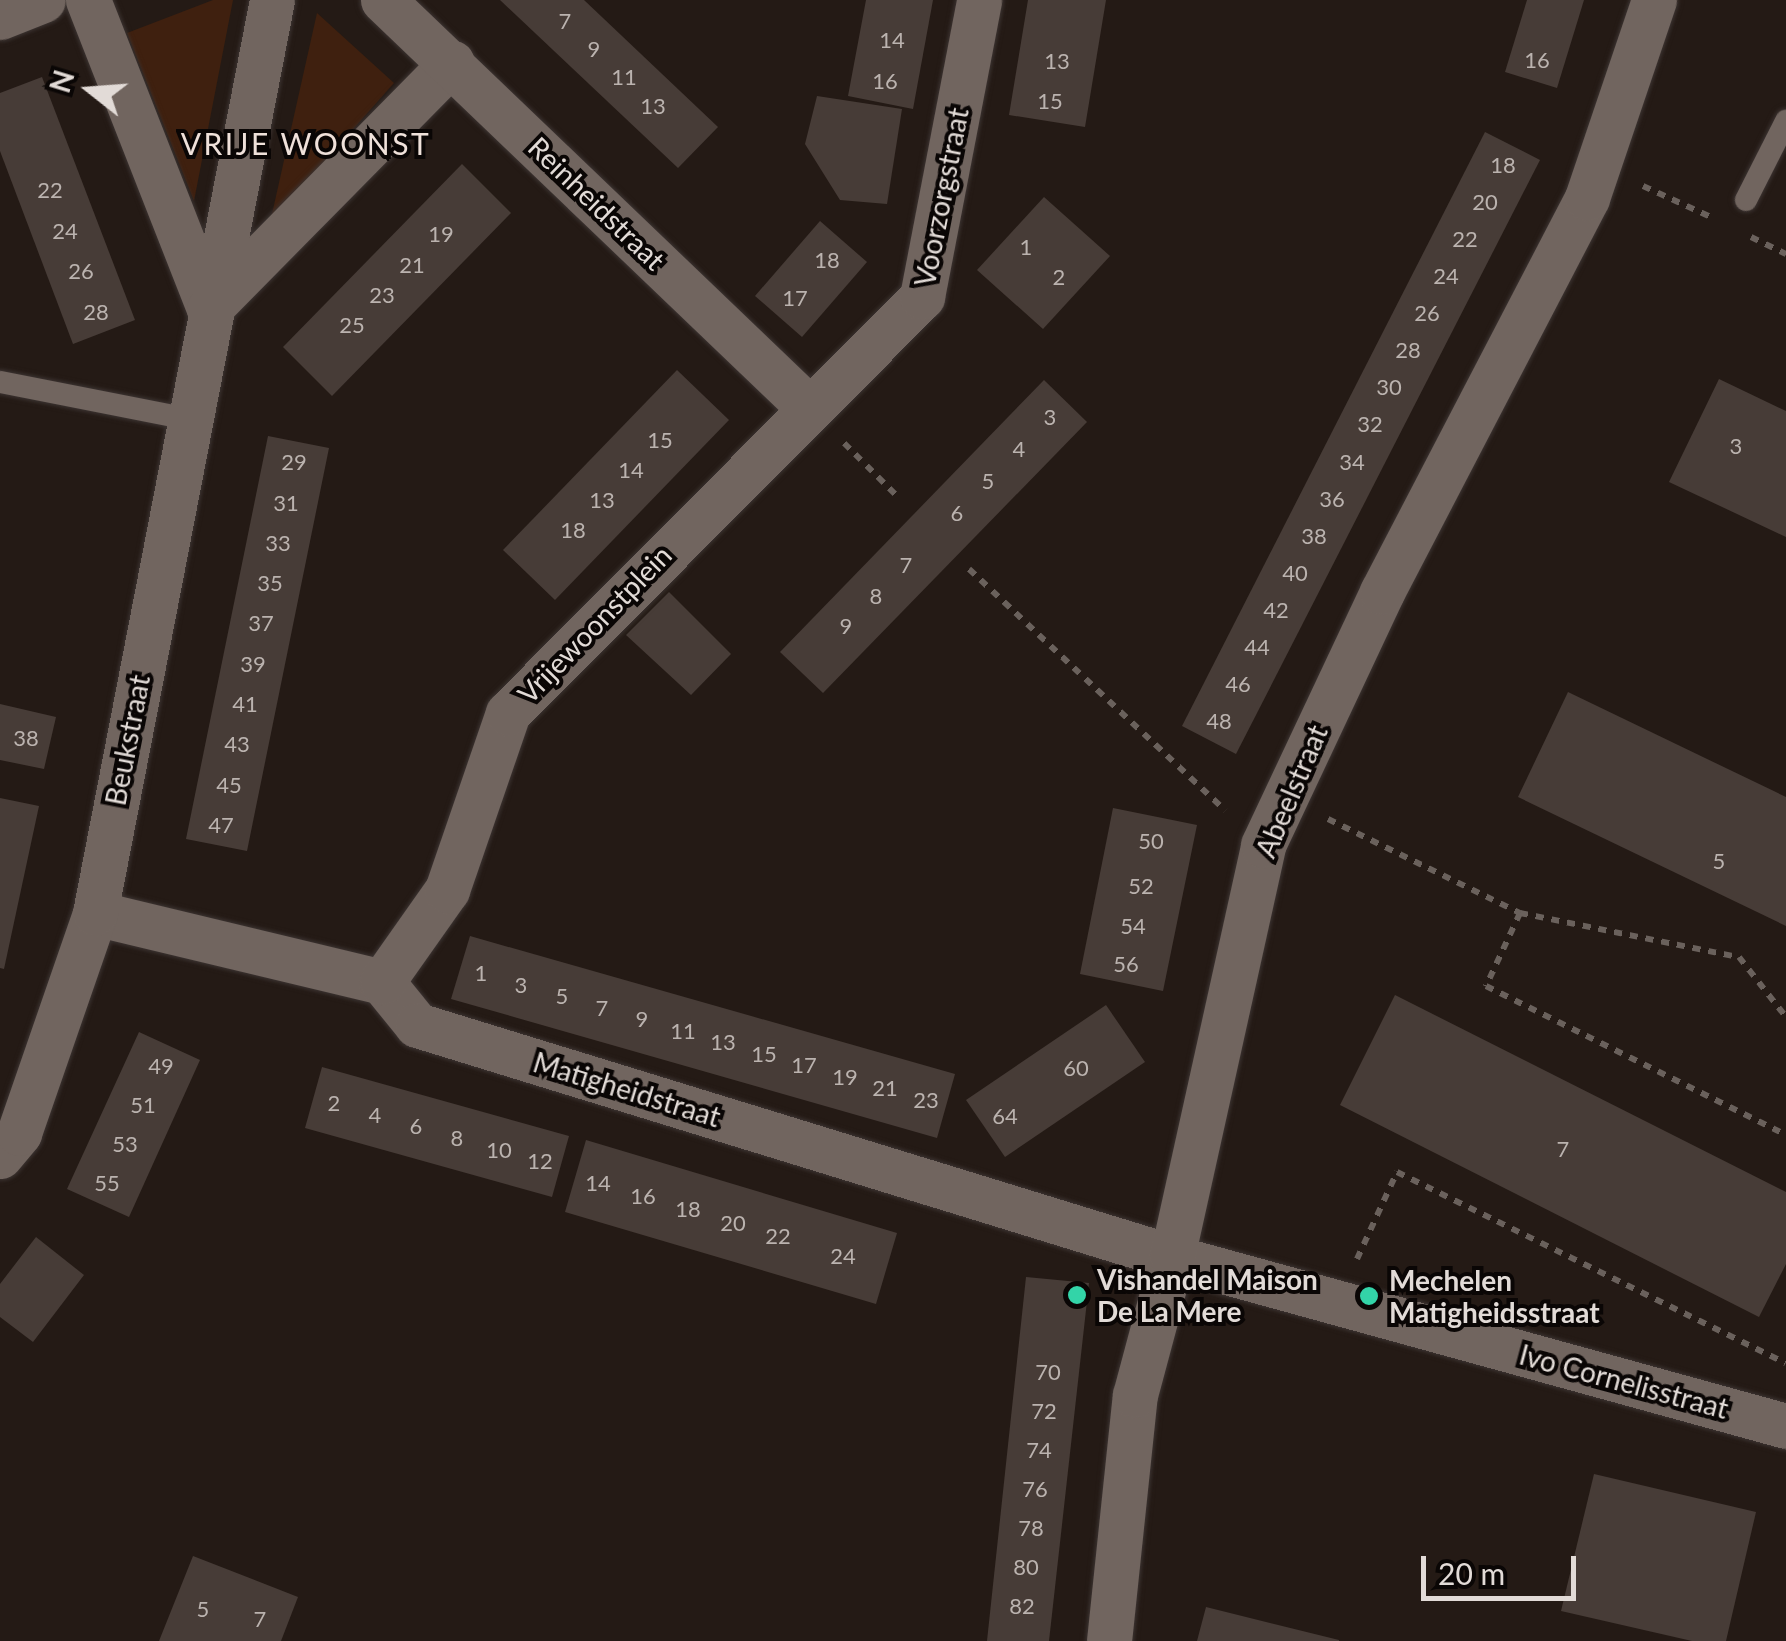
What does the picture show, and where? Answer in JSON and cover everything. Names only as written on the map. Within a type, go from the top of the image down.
[{"type":"street","points":[[0,17],[43,0]]},
{"type":"street","points":[[88,0],[209,309],[452,63]]},
{"type":"street","name":"Beukstraat","points":[[0,1156],[18,1133],[95,913],[209,309],[272,0]]},
{"type":"street","name":"Reinheidstraat","points":[[383,0],[809,408]]},
{"type":"street","name":"Voorzorgstraat","points":[[809,408],[922,297],[979,0]]},
{"type":"street","name":"Abeelstraat","points":[[1109,1641],[1136,1395],[1172,1257],[1262,846],[1382,592],[1588,198],[1654,0]]},
{"type":"street","name":"Vrijewoonstplein","points":[[382,982],[448,890],[508,712],[809,408]]},
{"type":"street","points":[[95,913],[382,982]]},
{"type":"street","name":"Matigheidstraat","points":[[382,982],[417,1024],[1172,1257]]},
{"type":"street","name":"Ivo Cornelisstraat","points":[[1172,1257],[1786,1426]]},
{"type":"lane","points":[[1746,200],[1786,121]]},
{"type":"lane","points":[[0,382],[188,419]]},
{"type":"path","points":[[1598,168],[1721,222]]},
{"type":"path","points":[[1738,230],[1786,254]]},
{"type":"path","points":[[809,408],[900,499]]},
{"type":"path","points":[[969,569],[1262,846]]},
{"type":"path","points":[[1285,798],[1520,913],[1739,957],[1786,1017]]},
{"type":"path","points":[[1520,913],[1486,986],[1786,1135]]},
{"type":"path","points":[[1338,1302],[1398,1172],[1786,1363]]},
{"type":"shaded area","points":[[213,0],[233,0],[194,201],[127,33]]},
{"type":"shaded area","points":[[317,13],[394,83],[270,223]]},
{"type":"building","points":[[500,0],[584,0],[718,127],[678,168]]},
{"type":"building","points":[[866,0],[933,0],[913,109],[848,96]]},
{"type":"building","points":[[1028,0],[1106,0],[1085,127],[1009,115]]},
{"type":"building","points":[[1527,0],[1584,0],[1557,88],[1505,72]]},
{"type":"building","points":[[42,77],[135,320],[73,344],[0,151],[0,93]]},
{"type":"building","points":[[817,96],[902,109],[887,204],[840,200],[805,144]]},
{"type":"building","points":[[1485,132],[1540,160],[1236,754],[1182,726]]},
{"type":"building","points":[[462,164],[511,213],[332,396],[283,347]]},
{"type":"building","points":[[1044,197],[1110,256],[1043,329],[977,270]]},
{"type":"building","points":[[820,221],[867,262],[802,337],[755,296]]},
{"type":"building","points":[[677,370],[729,420],[555,600],[503,550]]},
{"type":"building","points":[[1719,379],[1786,411],[1786,537],[1669,482]]},
{"type":"building","points":[[1044,380],[1087,422],[823,693],[780,652]]},
{"type":"building","points":[[268,436],[329,448],[247,851],[186,839]]},
{"type":"building","points":[[669,592],[731,654],[691,695],[626,635]]},
{"type":"building","points":[[1568,692],[1786,797],[1786,926],[1518,797]]},
{"type":"building","points":[[0,704],[56,717],[44,769],[0,760]]},
{"type":"building","points":[[0,798],[39,806],[4,969],[0,968]]},
{"type":"building","points":[[1113,808],[1197,825],[1163,991],[1080,974]]},
{"type":"building","points":[[470,936],[955,1074],[937,1138],[451,999]]},
{"type":"building","points":[[1395,995],[1786,1192],[1786,1264],[1759,1317],[1340,1105]]},
{"type":"building","points":[[1106,1005],[1145,1062],[1005,1157],[966,1100]]},
{"type":"building","points":[[139,1032],[200,1060],[129,1217],[67,1189]]},
{"type":"building","points":[[322,1067],[569,1136],[552,1197],[305,1128]]},
{"type":"building","points":[[586,1140],[897,1233],[876,1304],[565,1212]]},
{"type":"building","points":[[36,1237],[84,1275],[33,1342],[0,1317],[0,1284]]},
{"type":"building","points":[[1026,1277],[1089,1283],[1049,1641],[987,1641]]},
{"type":"building","points":[[1594,1474],[1756,1512],[1726,1641],[1692,1641],[1561,1611]]},
{"type":"building","points":[[193,1556],[298,1597],[281,1641],[159,1641]]},
{"type":"building","points":[[1206,1607],[1339,1640],[1339,1641],[1197,1641]]},
{"type":"place","name":"Vishandel Maison De La Mere","points":[[1077,1295]]},
{"type":"place","name":"Mechelen Matigheidsstraat","points":[[1369,1296]]},
{"type":"district","name":"VRIJE WOONST","points":[[306,143]]}]
